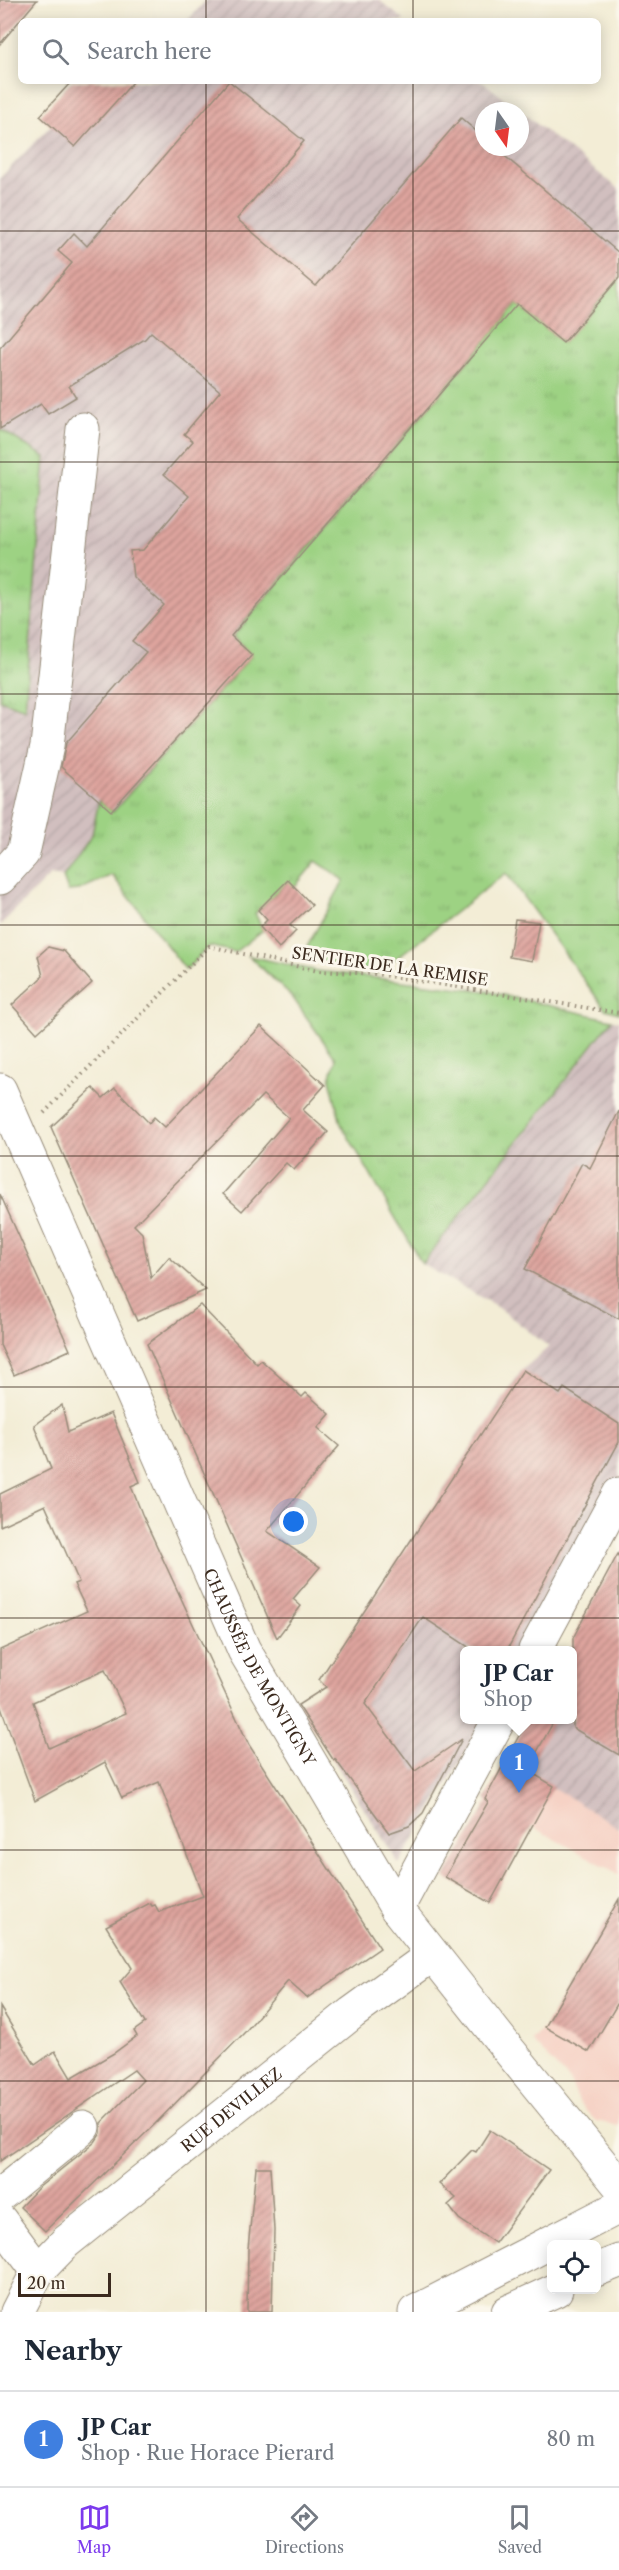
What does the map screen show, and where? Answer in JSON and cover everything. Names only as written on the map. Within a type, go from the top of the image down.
[{"type":"main road","points":[[0,878],[23,853],[47,746],[83,429]]},
{"type":"main road","name":"CHAUSSÉE DE MONTIGNY","points":[[0,1090],[244,1650],[397,1909],[619,2185]]},
{"type":"main road","points":[[538,1646],[619,1494]]},
{"type":"main road","points":[[397,1909],[496,1724]]},
{"type":"main road","name":"RUE DEVILLEZ","points":[[17,2312],[38,2271],[66,2242],[136,2183],[352,2013],[432,1955]]},
{"type":"main road","points":[[0,2195],[83,2127]]},
{"type":"main road","points":[[415,2312],[619,2207]]},
{"type":"main road","points":[[0,2220],[38,2271]]},
{"type":"main road","points":[[601,2268],[619,2261]]},
{"type":"main road","points":[[508,2312],[547,2293]]},
{"type":"path","name":"SENTIER DE LA REMISE","points":[[20,1136],[209,946],[318,971],[376,974],[619,1013]]},
{"type":"shaded area","points":[[206,0],[379,0],[401,18],[190,18]]},
{"type":"shaded area","points":[[127,84],[486,84],[509,102],[475,102],[475,156],[529,156],[529,118],[619,189],[619,278],[563,344],[518,304],[233,636],[253,655],[113,812],[99,801],[92,835],[63,877],[50,875],[0,925],[0,700],[24,708],[45,457],[0,429],[0,178],[55,121]]},
{"type":"shaded area","points":[[612,1020],[619,1021],[619,1495],[528,1646],[460,1646],[460,1724],[483,1724],[399,1864],[334,1761],[327,1688],[320,1680],[521,1371],[549,1347],[498,1307],[422,1264]]},
{"type":"shaded area","points":[[619,1555],[619,1828],[513,1763],[533,1724],[577,1724],[577,1646],[572,1646]]},
{"type":"shaded area","points":[[513,1763],[619,1826],[619,1874],[531,1826]]},
{"type":"shaded area","points":[[619,1899],[619,2126],[596,2121],[581,2106],[570,2081],[532,2041],[545,2027]]},
{"type":"green space","points":[[619,278],[619,1013],[605,1009],[506,873],[376,974],[302,956],[344,880],[316,861],[293,889],[255,913],[263,930],[235,952],[209,946],[186,970],[112,875],[79,890],[68,891],[63,877],[92,835],[99,800],[113,812],[252,655],[233,636],[517,304],[563,343]]},
{"type":"green space","points":[[0,429],[45,457],[25,709],[0,700]]},
{"type":"green space","points":[[249,956],[318,971],[486,991],[612,1020],[422,1264],[341,1124],[330,1079],[336,1059],[293,998]]},
{"type":"building","points":[[0,0],[37,0],[22,18],[18,18],[18,23],[0,44]]},
{"type":"building","points":[[69,84],[131,84],[75,147],[40,116]]},
{"type":"building","points":[[226,84],[233,84],[304,141],[237,219],[316,286],[461,118],[475,130],[475,156],[505,156],[619,253],[619,278],[563,343],[517,304],[231,636],[252,655],[111,811],[61,767],[66,743],[146,652],[132,641],[164,605],[133,577],[130,551],[143,550],[189,496],[164,474],[193,441],[184,434],[220,391],[151,332],[145,339],[69,386],[76,397],[48,414],[41,404],[0,429],[0,348],[72,263],[58,251],[74,233],[87,246]]},
{"type":"building","points":[[288,880],[312,905],[290,925],[296,931],[279,948],[260,927],[267,920],[258,910]]},
{"type":"building","points":[[515,919],[539,922],[532,961],[509,957]]},
{"type":"building","points":[[48,947],[64,951],[92,983],[37,1033],[12,1005],[43,976],[38,956]]},
{"type":"building","points":[[261,1026],[325,1085],[303,1110],[328,1132],[294,1170],[286,1163],[242,1211],[223,1194],[289,1118],[263,1095],[134,1225],[142,1233],[151,1278],[169,1257],[206,1290],[137,1321],[51,1127],[93,1088],[103,1098],[115,1088],[149,1123],[154,1117],[165,1127]]},
{"type":"building","points":[[619,1111],[619,1319],[525,1269],[582,1163],[590,1168]]},
{"type":"building","points":[[0,1194],[70,1350],[14,1375],[0,1345]]},
{"type":"building","points":[[200,1305],[257,1364],[261,1360],[302,1397],[306,1393],[330,1414],[318,1428],[339,1446],[267,1531],[320,1567],[293,1599],[301,1606],[277,1638],[147,1344]]},
{"type":"building","points":[[523,1370],[560,1394],[564,1388],[619,1424],[619,1442],[509,1646],[467,1646],[423,1617],[365,1704],[415,1771],[462,1739],[423,1813],[409,1826],[389,1833],[335,1759],[334,1761],[298,1705],[326,1687],[319,1680]]},
{"type":"building","points":[[62,1405],[68,1432],[111,1413],[140,1482],[131,1486],[142,1514],[249,1745],[380,1948],[307,1998],[288,1981],[245,2032],[45,2231],[20,2207],[38,2188],[95,2142],[101,2133],[101,2123],[143,2080],[134,2070],[0,2161],[0,2007],[35,2065],[55,2051],[71,2078],[114,2053],[137,2036],[134,2031],[145,2023],[120,1982],[132,1968],[106,1926],[150,1903],[152,1906],[155,1905],[159,1912],[203,1896],[159,1782],[122,1798],[105,1762],[35,1801],[0,1705],[0,1650],[87,1611],[74,1584],[79,1582],[45,1505],[0,1526],[0,1494],[51,1469],[34,1425]],"holes":[[[105,1670],[126,1713],[49,1748],[33,1702]]]},
{"type":"building","points":[[619,1552],[619,1755],[573,1728],[573,1724],[577,1724],[577,1646],[573,1646],[573,1638]]},
{"type":"building","points":[[525,1724],[552,1724],[527,1770],[554,1786],[490,1903],[445,1877],[488,1802],[485,1799]]},
{"type":"building","points":[[619,1899],[619,2001],[589,2052],[545,2027]]},
{"type":"building","points":[[490,2130],[549,2170],[495,2243],[459,2219],[448,2205],[456,2198],[439,2184],[472,2150],[476,2152]]},
{"type":"building","points":[[256,2167],[270,2167],[274,2230],[272,2312],[247,2312],[248,2249]]},
{"type":"place","name":"JP Car","points":[[519,1793]]}]
